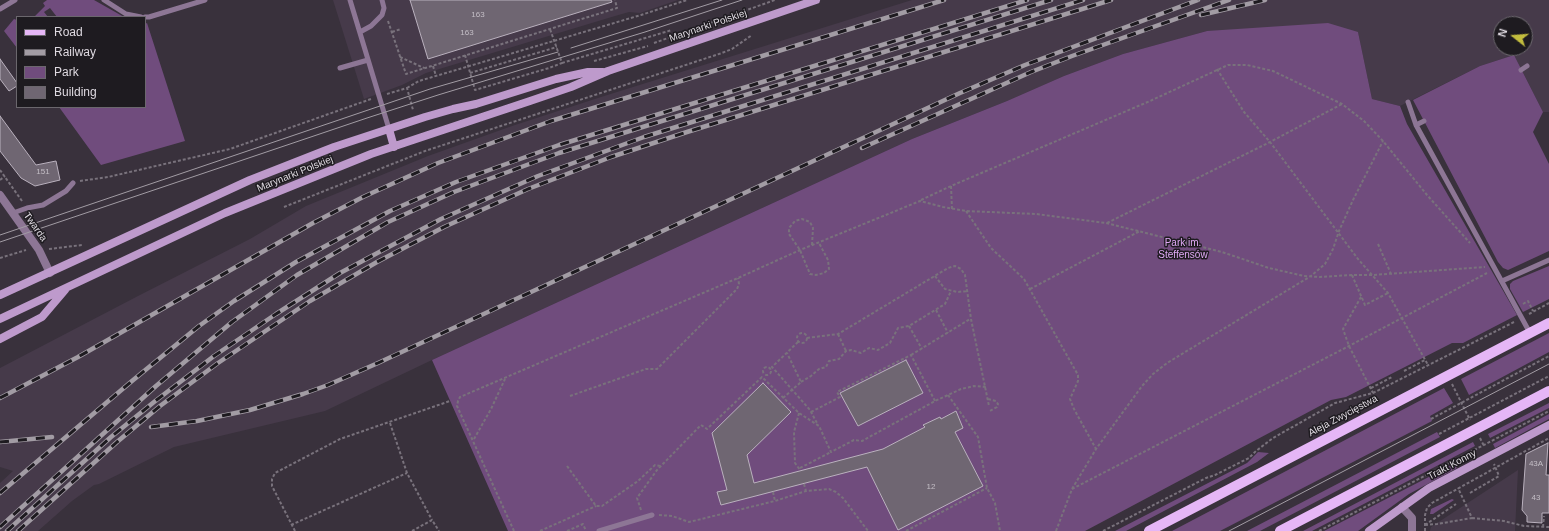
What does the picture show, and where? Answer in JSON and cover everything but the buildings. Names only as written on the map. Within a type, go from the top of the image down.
[{"type":"main road","name":"Marynarki Polskiej","points":[[0,319],[225,213],[371,154],[571,87],[608,72],[816,0]]},
{"type":"main road","name":"Marynarki Polskiej","points":[[0,295],[250,180],[334,147],[416,120],[476,104],[570,75],[588,72],[608,72]]},
{"type":"main road","points":[[389,129],[394,146]]},
{"type":"main road","points":[[0,339],[42,317],[66,288]]},
{"type":"main road","name":"Aleja Zwycięstwa","points":[[1149,531],[1549,323]]},
{"type":"main road","points":[[1280,531],[1549,391]]},
{"type":"main road","name":"Trakt Konny","points":[[1369,531],[1429,488],[1549,425]]},
{"type":"street","name":"Twarda","points":[[0,195],[39,250],[50,273]]},
{"type":"street","points":[[1402,507],[1412,518],[1412,531]]},
{"type":"lane","points":[[0,9],[15,0]]},
{"type":"lane","points":[[104,0],[126,14],[136,16]]},
{"type":"lane","points":[[146,17],[205,0]]},
{"type":"lane","points":[[350,0],[389,129]]},
{"type":"lane","points":[[360,32],[371,26],[382,15],[384,8],[382,0]]},
{"type":"lane","points":[[340,68],[368,60]]},
{"type":"lane","points":[[1521,70],[1527,66]]},
{"type":"lane","points":[[1408,102],[1416,124],[1530,332]]},
{"type":"lane","points":[[1416,124],[1424,121]]},
{"type":"lane","points":[[13,213],[27,208],[43,205],[66,191],[73,183]]},
{"type":"lane","points":[[1502,281],[1549,260]]},
{"type":"lane","points":[[600,531],[652,515]]},
{"type":"path","points":[[390,26],[406,74],[617,8],[615,0]]},
{"type":"path","points":[[73,183],[108,177],[230,149],[379,96],[407,88],[419,81],[687,0]]},
{"type":"path","points":[[591,62],[650,45],[775,0]]},
{"type":"path","points":[[550,29],[562,63]]},
{"type":"path","points":[[392,32],[401,30]]},
{"type":"path","points":[[465,56],[475,90],[672,30]]},
{"type":"path","points":[[284,207],[425,151],[722,53],[732,49],[752,35]]},
{"type":"path","points":[[470,73],[557,47]]},
{"type":"path","points":[[400,57],[424,68]]},
{"type":"path","points":[[514,531],[458,406],[458,401],[460,398],[800,250],[920,201],[1228,65],[1247,65],[1273,71],[1342,104],[1364,121],[1383,141],[1459,232],[1474,246]]},
{"type":"path","points":[[433,66],[436,76]]},
{"type":"path","points":[[1218,69],[1244,112],[1270,142],[1339,231],[1358,259],[1388,293],[1403,317],[1428,365]]},
{"type":"path","points":[[407,88],[416,120]]},
{"type":"path","points":[[1106,224],[1270,142],[1342,104]]},
{"type":"path","points":[[421,138],[425,151]]},
{"type":"path","points":[[1056,531],[1072,489],[1096,449],[1142,386],[1153,374],[1311,276],[1325,264],[1333,249],[1339,231],[1383,141]]},
{"type":"path","points":[[0,170],[27,208]]},
{"type":"path","points":[[0,180],[5,176]]},
{"type":"path","points":[[951,186],[952,209]]},
{"type":"path","points":[[920,201],[966,211],[1036,214],[1106,224],[1222,252],[1269,268],[1311,276],[1320,277],[1352,274],[1372,275],[1495,268]]},
{"type":"path","points":[[966,211],[991,248],[1024,279],[1078,375],[1078,381],[1070,398],[1074,409],[1096,449]]},
{"type":"path","points":[[812,245],[813,228],[810,222],[802,218],[795,221],[789,228],[789,234],[800,250],[810,274],[816,275],[824,273],[829,268],[828,260],[819,243]]},
{"type":"path","points":[[1030,289],[1140,231]]},
{"type":"path","points":[[1378,244],[1391,274]]},
{"type":"path","points":[[644,517],[637,498],[661,466],[702,425],[707,429],[763,376],[770,374],[771,368],[798,342],[805,342],[807,338],[838,334],[948,268],[956,266],[961,269],[965,275],[971,319],[989,406]]},
{"type":"path","points":[[1072,489],[1349,346],[1495,268]]},
{"type":"path","points":[[1352,274],[1365,305],[1388,293]]},
{"type":"path","points":[[935,276],[945,288],[951,291],[968,291]]},
{"type":"path","points":[[570,396],[646,369],[657,369],[736,289],[739,284],[738,278]]},
{"type":"path","points":[[783,398],[801,382],[820,369],[826,367],[830,361],[839,359],[846,351],[851,350],[860,353],[869,348],[878,350],[890,344],[898,328],[909,326],[945,304],[951,291]]},
{"type":"path","points":[[1361,297],[1344,329],[1349,346],[1373,393]]},
{"type":"path","points":[[1516,307],[1528,301],[1534,312]]},
{"type":"path","points":[[1103,531],[1206,478],[1249,458],[1273,438],[1335,403],[1373,393],[1549,303]]},
{"type":"path","points":[[936,310],[948,333]]},
{"type":"path","points":[[811,412],[840,397],[838,392],[922,349],[971,319]]},
{"type":"path","points":[[909,326],[922,349]]},
{"type":"path","points":[[798,342],[797,338],[799,334],[803,333],[807,338]]},
{"type":"path","points":[[838,334],[846,351]]},
{"type":"path","points":[[786,353],[801,382]]},
{"type":"path","points":[[911,355],[935,401]]},
{"type":"path","points":[[1431,419],[1549,356]]},
{"type":"path","points":[[1439,359],[1499,476],[1470,493]]},
{"type":"path","points":[[1404,371],[1426,360]]},
{"type":"path","points":[[819,426],[799,413],[783,398],[763,376],[764,368],[771,368],[792,389],[811,412],[819,426],[831,452]]},
{"type":"path","points":[[1439,434],[1549,376]]},
{"type":"path","points":[[1371,388],[1392,377]]},
{"type":"path","points":[[474,440],[506,378]]},
{"type":"path","points":[[799,413],[794,432],[795,463],[800,469],[854,440],[862,441],[935,401],[968,386],[986,387]]},
{"type":"path","points":[[948,395],[978,437],[987,488],[995,503],[1000,531]]},
{"type":"path","points":[[988,399],[996,401],[998,404],[997,407],[990,411]]},
{"type":"path","points":[[295,531],[272,486],[272,478],[275,473],[340,440],[450,401]]},
{"type":"path","points":[[1319,531],[1549,411]]},
{"type":"path","points":[[390,423],[407,473],[439,531]]},
{"type":"path","points":[[1425,531],[1425,515],[1427,508],[1432,503],[1549,438]]},
{"type":"path","points":[[540,531],[596,506],[602,506],[638,480],[655,465],[661,466]]},
{"type":"path","points":[[567,466],[596,506]]},
{"type":"path","points":[[291,525],[407,473]]},
{"type":"path","points":[[804,484],[806,491]]},
{"type":"path","points":[[906,531],[987,488]]},
{"type":"path","points":[[1458,488],[1472,518]]},
{"type":"path","points":[[652,515],[672,516],[689,522],[775,501],[806,491],[829,489],[836,492],[843,498],[868,531]]},
{"type":"path","points":[[773,492],[775,501]]},
{"type":"path","points":[[1425,525],[1456,504]]},
{"type":"path","points":[[1543,527],[1544,516]]},
{"type":"path","points":[[1425,525],[1472,518],[1504,520],[1524,526],[1549,527]]},
{"type":"path","points":[[412,531],[432,520]]},
{"type":"path","points":[[567,531],[583,524],[586,531]]},
{"type":"shaded area","points":[[333,0],[678,0],[640,13],[629,12],[615,16],[426,73],[402,85],[364,99]]},
{"type":"shaded area","points":[[912,0],[1549,0],[1549,112],[1543,112],[1515,56],[1533,56],[1533,16],[1493,16],[1493,56],[1511,56],[1480,66],[1400,106],[1372,99],[1358,32],[1207,31],[1123,54],[1064,76],[1007,101],[912,139],[432,360],[325,411],[174,447],[99,484],[94,485],[72,501],[38,531],[0,531],[0,483],[13,471],[0,467],[0,368],[250,239],[306,206],[428,156],[512,126]]},
{"type":"shaded area","points":[[1518,470],[1515,531],[1430,531],[1431,527]]},
{"type":"green space","points":[[47,0],[94,0],[122,16],[56,16],[50,8],[44,12],[47,16],[35,16],[45,6],[43,3]]},
{"type":"green space","points":[[14,19],[16,20],[16,47],[4,31]]},
{"type":"green space","name":"Park im. Steffensów","points":[[1328,23],[1358,32],[1372,99],[1400,106],[1407,124],[1517,315],[1463,343],[1452,343],[1346,397],[1331,400],[1085,531],[508,531],[432,360],[912,139],[1007,101],[1064,76],[1123,54],[1207,31]]},
{"type":"green space","points":[[146,24],[185,141],[101,165],[60,108],[146,108]]},
{"type":"green space","points":[[1515,56],[1543,112],[1533,132],[1549,164],[1549,251],[1508,270],[1503,268],[1498,262],[1413,100],[1480,66]]},
{"type":"green space","points":[[1549,266],[1549,299],[1523,312],[1510,289],[1510,284],[1513,281]]},
{"type":"green space","points":[[1549,333],[1549,352],[1469,395],[1461,379]]},
{"type":"green space","points":[[1444,388],[1453,403],[1430,416],[1432,421],[1220,531],[1172,531]]},
{"type":"green space","points":[[1549,403],[1549,408],[1490,438],[1488,434]]},
{"type":"green space","points":[[1549,414],[1549,419],[1495,448],[1493,444]]},
{"type":"green space","points":[[1437,432],[1440,437],[1260,531],[1247,531]]},
{"type":"green space","points":[[1473,442],[1475,446],[1312,531],[1303,531]]},
{"type":"green space","points":[[1258,452],[1269,453],[1257,462],[1126,531],[1115,531],[1247,463]]},
{"type":"green space","points":[[1454,464],[1457,468],[1409,494],[1358,531],[1324,531]]},
{"type":"green space","points":[[1452,499],[1454,500],[1433,514],[1430,514],[1431,509]]},
{"type":"tram line","points":[[571,48],[722,0]]},
{"type":"tram line","points":[[0,242],[367,118],[645,32],[742,0]]},
{"type":"tram line","points":[[0,235],[430,89],[558,52]]},
{"type":"tram line","points":[[1229,531],[1549,364]]},
{"type":"railway","points":[[0,398],[78,357],[313,223],[363,197],[438,163],[551,121],[944,0]]},
{"type":"railway","points":[[0,493],[199,326],[234,301],[296,262],[390,211],[456,182],[559,145],[1027,0]]},
{"type":"railway","points":[[0,527],[156,386],[232,322],[297,275],[388,222],[454,192],[559,153],[1051,0]]},
{"type":"railway","points":[[7,531],[111,437],[214,356],[340,273],[441,219],[538,176],[644,137],[1083,0]]},
{"type":"railway","points":[[18,531],[117,442],[160,406],[218,363],[310,301],[377,262],[444,227],[528,189],[611,157],[1111,0]]},
{"type":"railway","points":[[151,427],[197,421],[250,410],[328,385],[960,93],[1025,65],[1198,0]]},
{"type":"railway","points":[[862,148],[1031,72],[1229,0]]},
{"type":"railway","points":[[1201,15],[1265,0]]},
{"type":"railway","points":[[0,442],[52,437]]}]
